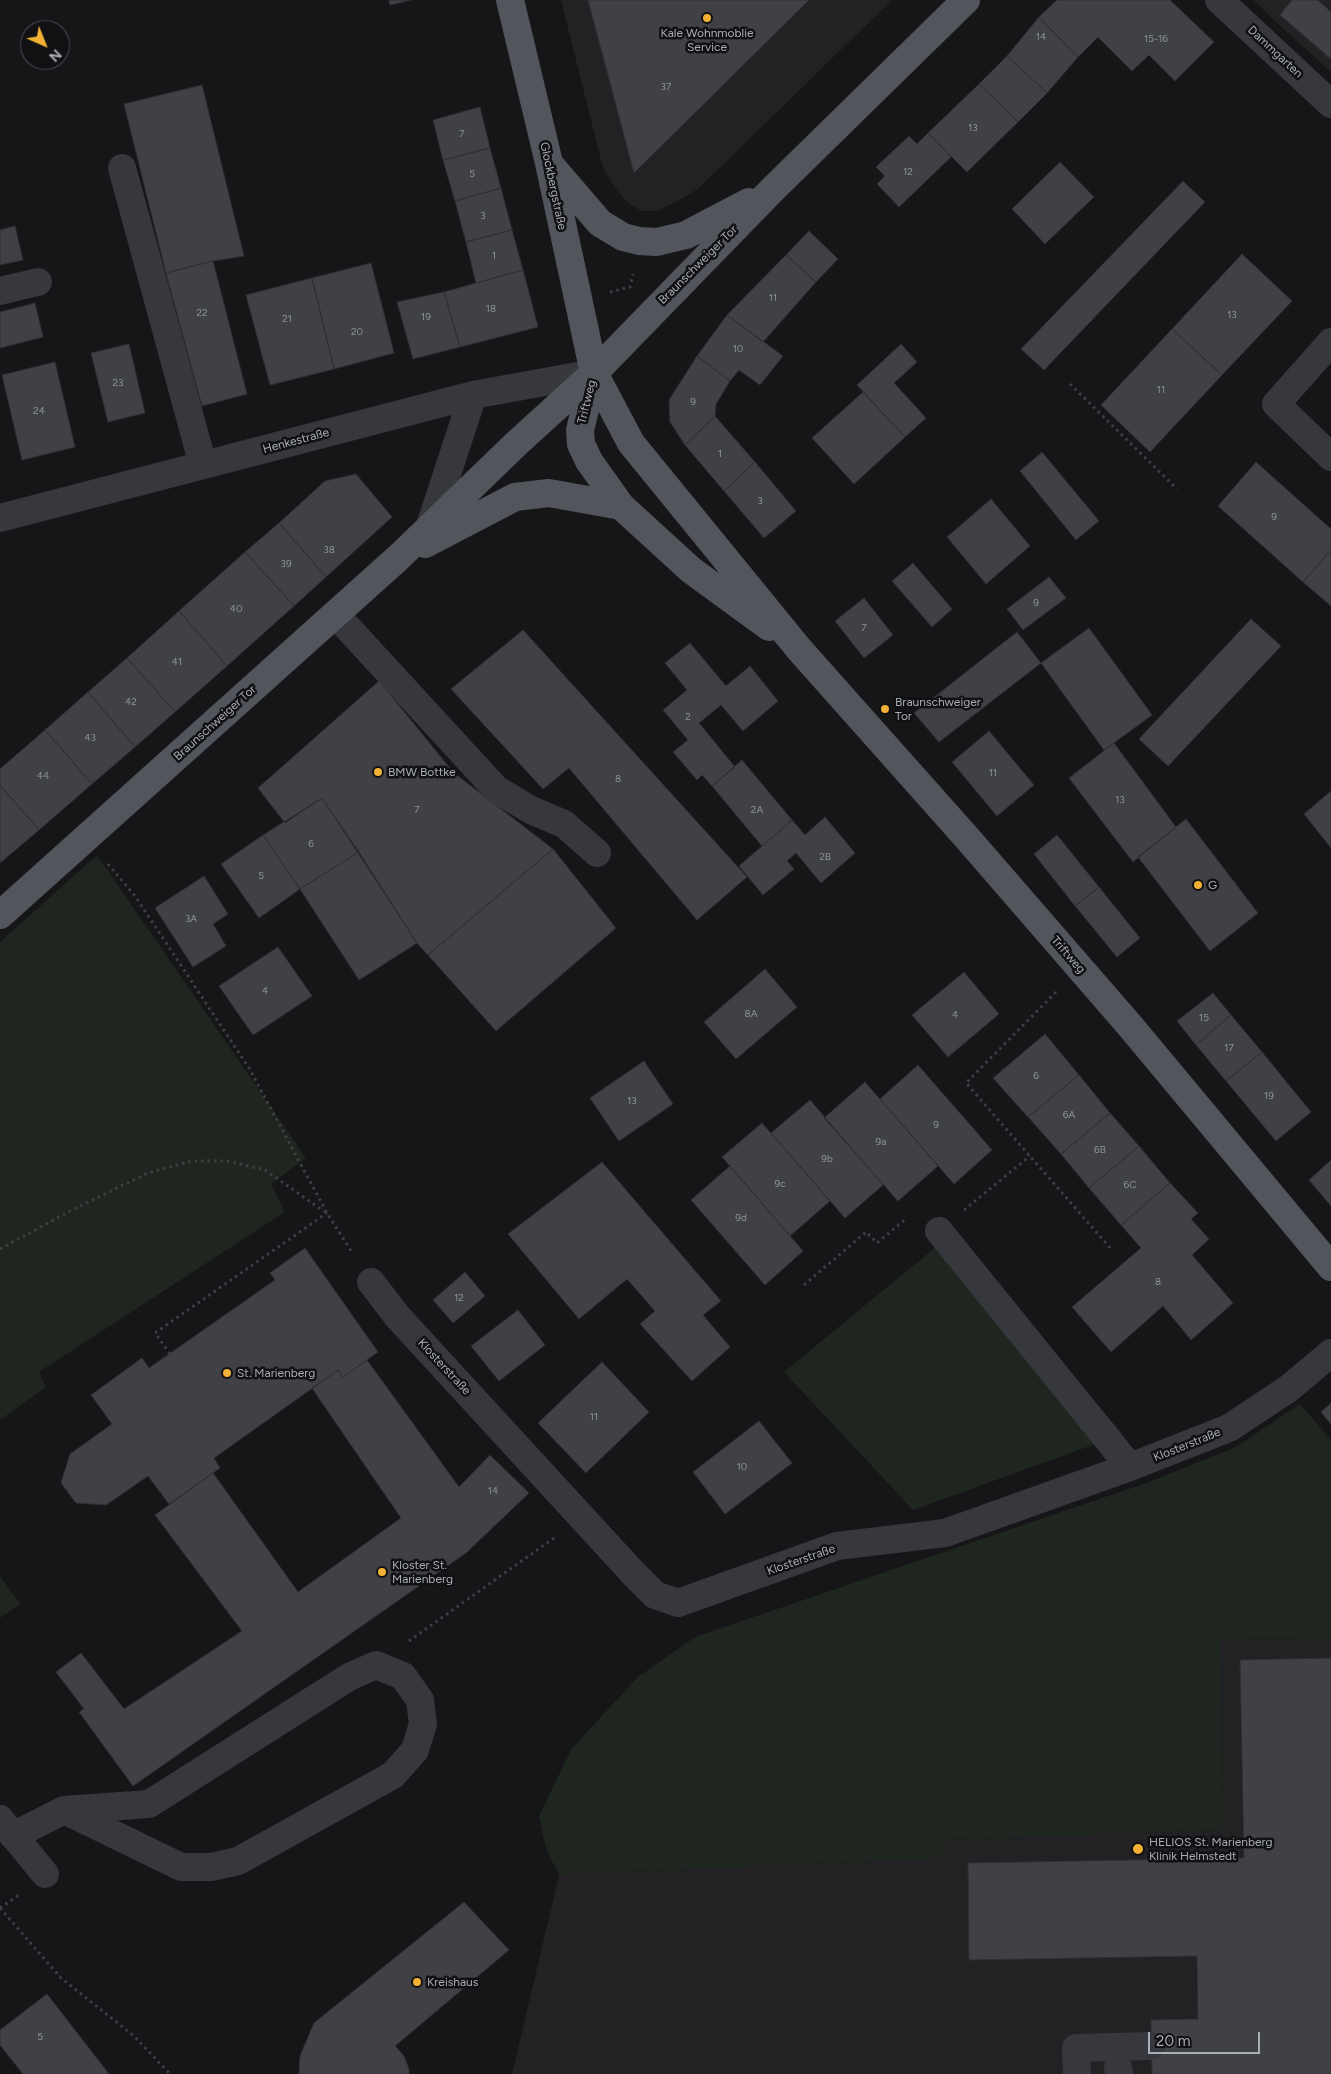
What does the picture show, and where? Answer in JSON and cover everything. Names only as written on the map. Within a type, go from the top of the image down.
[{"type":"main road","name":"Glockbergstraße","points":[[510,0],[549,163],[594,373]]},
{"type":"main road","name":"Braunschweiger Tor","points":[[0,915],[336,615],[517,443],[594,373],[773,189],[966,0]]},
{"type":"main road","points":[[549,163],[600,223],[623,237],[639,241],[657,242],[686,235],[773,189]]},
{"type":"main road","name":"Triftweg","points":[[594,373],[580,430],[581,444],[589,461],[621,506],[691,570],[799,649]]},
{"type":"main road","name":"Triftweg","points":[[594,373],[630,443],[799,649],[1079,968],[1331,1266]]},
{"type":"main road","points":[[399,557],[515,497],[548,493],[621,506]]},
{"type":"street","name":"Dammgarten","points":[[1219,0],[1331,104]]},
{"type":"street","points":[[122,168],[203,465]]},
{"type":"street","points":[[0,291],[38,282]]},
{"type":"street","points":[[1331,342],[1276,404],[1331,458]]},
{"type":"street","name":"Henkestraße","points":[[0,518],[473,395],[594,373]]},
{"type":"street","name":"Braunschweiger Tor","points":[[428,529],[473,395]]},
{"type":"street","points":[[336,615],[496,789],[531,810],[564,824],[597,853]]},
{"type":"street","points":[[939,1231],[1130,1467]]},
{"type":"street","name":"Klosterstraße","points":[[371,1282],[397,1316],[655,1595],[678,1603],[836,1546],[945,1533],[1130,1467],[1229,1428],[1288,1390],[1331,1353]]},
{"type":"street","points":[[45,1874],[7,1827],[64,1810],[149,1804],[349,1677],[376,1665],[403,1676],[420,1700],[423,1724],[415,1750],[393,1775],[238,1861],[211,1867],[181,1867],[64,1810]]},
{"type":"street","points":[[1077,2074],[1076,2048],[1151,2046]]},
{"type":"path","points":[[578,299],[630,287],[639,241]]},
{"type":"path","points":[[1070,384],[1178,489]]},
{"type":"path","points":[[86,839],[135,896],[249,1068],[327,1212],[371,1282]]},
{"type":"path","points":[[1079,968],[966,1083],[1112,1250]]},
{"type":"path","points":[[0,1249],[74,1209],[148,1173],[192,1162],[227,1161],[266,1170],[327,1212]]},
{"type":"path","points":[[170,1354],[155,1333],[327,1212]]},
{"type":"path","points":[[376,1665],[584,1517]]},
{"type":"path","points":[[13,1900],[0,1908],[61,1978],[134,2036],[170,2074]]},
{"type":"shaded area","points":[[561,0],[892,0],[698,189],[657,211],[642,211],[629,204],[616,189],[603,168]]},
{"type":"shaded area","points":[[1253,0],[1331,0],[1331,72],[1274,20]]},
{"type":"shaded area","points":[[97,855],[306,1158],[271,1184],[285,1212],[39,1372],[46,1387],[0,1420],[0,942]]},
{"type":"shaded area","points":[[948,1237],[1123,1434],[913,1510],[784,1372]]},
{"type":"shaded area","points":[[1300,1404],[1331,1440],[1331,1640],[1221,1639],[1222,1830],[946,1840],[945,1858],[559,1875],[546,1849],[539,1816],[572,1748],[638,1677],[695,1637],[1149,1482],[1236,1447]]},
{"type":"shaded area","points":[[0,1576],[20,1604],[0,1618]]},
{"type":"shaded area","name":"HELIOS St. Marienberg Klinik Helmstedt","points":[[1221,1639],[1331,1640],[1331,2074],[512,2074],[559,1875],[945,1858],[946,1840],[1222,1830]]},
{"type":"building","points":[[389,0],[411,0],[390,5]]},
{"type":"building","points":[[588,0],[809,0],[634,173]]},
{"type":"building","points":[[1057,0],[1170,0],[1214,42],[1175,81],[1149,55],[1132,71],[1098,37],[1078,57],[1039,17]]},
{"type":"building","points":[[1292,0],[1318,0],[1331,12],[1331,59],[1280,15]]},
{"type":"building","points":[[1039,17],[1078,57],[1047,93],[1007,56]]},
{"type":"building","points":[[1007,56],[1047,93],[1018,122],[979,84]]},
{"type":"building","points":[[979,84],[1018,122],[967,172],[928,133]]},
{"type":"building","points":[[202,85],[244,256],[213,261],[166,273],[124,104]]},
{"type":"building","points":[[480,107],[490,148],[443,160],[433,120]]},
{"type":"building","points":[[928,133],[951,157],[899,207],[877,184],[885,176],[876,167],[909,136],[917,144]]},
{"type":"building","points":[[490,148],[501,188],[455,201],[443,160]]},
{"type":"building","points":[[1060,162],[1094,197],[1045,244],[1012,209]]},
{"type":"building","points":[[1183,181],[1205,202],[1044,370],[1021,349]]},
{"type":"building","points":[[501,188],[512,230],[466,242],[455,201]]},
{"type":"building","points":[[15,226],[23,260],[0,265],[0,230]]},
{"type":"building","points":[[512,230],[523,270],[476,283],[466,242]]},
{"type":"building","points":[[809,231],[838,259],[816,282],[786,255]]},
{"type":"building","points":[[1242,254],[1292,301],[1222,375],[1172,329]]},
{"type":"building","points":[[786,255],[816,282],[763,342],[727,315]]},
{"type":"building","points":[[213,261],[247,394],[202,406],[166,273]]},
{"type":"building","points":[[371,263],[394,353],[334,369],[312,278]]},
{"type":"building","points":[[523,270],[538,327],[460,347],[444,292]]},
{"type":"building","points":[[312,278],[334,369],[270,385],[246,295]]},
{"type":"building","points":[[444,292],[460,347],[413,359],[397,302]]},
{"type":"building","points":[[35,303],[43,337],[0,348],[0,312]]},
{"type":"building","points":[[727,315],[783,356],[760,385],[739,370],[730,381],[697,356]]},
{"type":"building","points":[[1172,329],[1222,375],[1150,452],[1101,405]]},
{"type":"building","points":[[129,344],[145,413],[108,422],[91,353]]},
{"type":"building","points":[[901,344],[917,362],[894,383],[926,418],[905,437],[857,385]]},
{"type":"building","points":[[697,356],[730,381],[716,404],[715,416],[685,445],[670,422],[669,400]]},
{"type":"building","points":[[55,362],[75,447],[22,460],[2,375]]},
{"type":"building","points":[[863,392],[905,437],[854,484],[812,438]]},
{"type":"building","points":[[715,416],[755,462],[724,491],[685,445]]},
{"type":"building","points":[[1042,452],[1099,521],[1076,540],[1020,471]]},
{"type":"building","points":[[755,462],[796,511],[764,538],[724,491]]},
{"type":"building","points":[[1256,462],[1331,529],[1331,550],[1303,582],[1218,506]]},
{"type":"building","points":[[356,474],[392,517],[326,577],[279,523],[325,481]]},
{"type":"building","points":[[991,499],[1030,546],[986,584],[947,537]]},
{"type":"building","points":[[279,523],[326,577],[294,606],[245,552]]},
{"type":"building","points":[[1331,550],[1331,606],[1303,582]]},
{"type":"building","points":[[245,552],[294,606],[227,666],[179,611]]},
{"type":"building","points":[[913,563],[952,609],[932,627],[892,581]]},
{"type":"building","points":[[1049,577],[1066,598],[1023,630],[1007,609]]},
{"type":"building","points":[[864,598],[893,635],[864,658],[835,621]]},
{"type":"building","points":[[179,611],[227,666],[175,712],[127,658]]},
{"type":"building","points":[[1251,619],[1281,646],[1168,766],[1139,739]]},
{"type":"building","points":[[1089,628],[1152,715],[1104,750],[1041,663]]},
{"type":"building","points":[[523,630],[747,877],[697,920],[569,768],[543,789],[451,689]]},
{"type":"building","points":[[1017,632],[1041,663],[939,742],[914,713]]},
{"type":"building","points":[[690,643],[726,686],[750,666],[778,701],[743,731],[721,705],[699,723],[735,767],[712,786],[702,775],[697,780],[673,752],[688,740],[663,710],[687,690],[665,663]]},
{"type":"building","points":[[127,658],[175,712],[135,747],[88,692]]},
{"type":"building","points":[[379,681],[454,773],[553,849],[428,955],[417,943],[322,798],[285,823],[258,788]]},
{"type":"building","points":[[88,692],[135,747],[92,784],[45,730]]},
{"type":"building","points":[[45,730],[92,784],[39,830],[0,785],[0,769]]},
{"type":"building","points":[[989,731],[1034,785],[997,816],[952,762]]},
{"type":"building","points":[[1114,743],[1176,827],[1133,862],[1069,778]]},
{"type":"building","points":[[742,760],[792,820],[762,846],[712,786]]},
{"type":"building","points":[[0,785],[39,830],[0,863]]},
{"type":"building","points":[[1331,791],[1331,848],[1304,814]]},
{"type":"building","points":[[322,798],[359,852],[300,889],[263,835]]},
{"type":"building","points":[[825,817],[855,853],[821,883],[796,853],[787,861],[794,869],[763,895],[739,866],[792,820],[805,835]]},
{"type":"building","name":"G","points":[[1186,819],[1258,913],[1210,951],[1138,857]]},
{"type":"building","points":[[263,835],[300,889],[259,918],[221,864]]},
{"type":"building","points":[[1057,835],[1099,887],[1075,906],[1034,854]]},
{"type":"building","points":[[553,849],[616,928],[496,1031],[428,955]]},
{"type":"building","points":[[359,852],[417,943],[359,980],[300,889]]},
{"type":"building","points":[[204,876],[228,914],[213,924],[226,946],[193,967],[155,908]]},
{"type":"building","points":[[1099,887],[1140,938],[1117,957],[1075,906]]},
{"type":"building","points":[[278,947],[312,996],[253,1035],[219,986]]},
{"type":"building","points":[[765,969],[797,1007],[736,1059],[704,1022]]},
{"type":"building","points":[[964,972],[999,1014],[948,1057],[912,1015]]},
{"type":"building","points":[[1213,993],[1231,1015],[1196,1045],[1177,1021]]},
{"type":"building","points":[[1231,1015],[1262,1052],[1226,1081],[1196,1045]]},
{"type":"building","points":[[1045,1034],[1079,1075],[1028,1117],[993,1078]]},
{"type":"building","points":[[1262,1052],[1311,1112],[1276,1141],[1226,1081]]},
{"type":"building","points":[[644,1061],[673,1104],[619,1141],[590,1098]]},
{"type":"building","points":[[918,1065],[992,1150],[954,1184],[880,1099]]},
{"type":"building","points":[[1079,1075],[1110,1113],[1061,1154],[1028,1117]]},
{"type":"building","points":[[865,1082],[938,1166],[898,1201],[824,1118]]},
{"type":"building","points":[[810,1100],[883,1185],[845,1218],[771,1133]]},
{"type":"building","points":[[1110,1113],[1139,1146],[1089,1188],[1061,1154]]},
{"type":"building","points":[[762,1123],[830,1201],[790,1236],[722,1157]]},
{"type":"building","points":[[1139,1146],[1170,1183],[1121,1225],[1089,1188]]},
{"type":"building","points":[[1331,1160],[1331,1206],[1309,1180]]},
{"type":"building","points":[[602,1162],[721,1301],[703,1315],[730,1347],[692,1381],[640,1324],[655,1311],[627,1279],[579,1319],[508,1234]]},
{"type":"building","points":[[730,1166],[803,1251],[765,1285],[691,1200]]},
{"type":"building","points":[[1170,1183],[1198,1213],[1191,1219],[1209,1239],[1192,1255],[1233,1303],[1191,1340],[1163,1306],[1111,1352],[1072,1307],[1141,1248],[1121,1225]]},
{"type":"building","name":"St. Marienberg","points":[[305,1248],[378,1352],[343,1377],[338,1370],[214,1458],[220,1468],[169,1504],[148,1476],[106,1505],[76,1503],[61,1483],[70,1454],[112,1424],[91,1395],[142,1358],[149,1368],[275,1280],[270,1273]]},
{"type":"building","points":[[465,1272],[485,1296],[453,1323],[433,1300]]},
{"type":"building","points":[[518,1310],[545,1345],[499,1381],[471,1346]]},
{"type":"building","name":"Kloster St. Marienberg","points":[[367,1360],[459,1487],[490,1455],[529,1493],[466,1553],[133,1786],[79,1712],[84,1709],[56,1672],[81,1653],[124,1709],[242,1631],[155,1515],[213,1473],[298,1592],[401,1518],[312,1388],[338,1370],[343,1377]]},
{"type":"building","points":[[602,1362],[649,1412],[586,1473],[538,1423]]},
{"type":"building","points":[[1331,1403],[1331,1424],[1321,1412]]},
{"type":"building","points":[[759,1421],[792,1463],[725,1514],[693,1472]]},
{"type":"building","points":[[1331,1658],[1331,2074],[1152,2074],[1151,2020],[1198,2019],[1197,1956],[969,1960],[968,1863],[1244,1858],[1240,1660]]},
{"type":"building","name":"Kreishaus","points":[[464,1902],[509,1950],[395,2046],[404,2056],[409,2074],[299,2074],[300,2056],[314,2023]]},
{"type":"building","points":[[47,1994],[109,2074],[23,2074],[0,2045],[0,2030]]},
{"type":"place","name":"Kale Wohnmoblie Service","points":[[707,18]]},
{"type":"place","name":"Braunschweiger Tor","points":[[885,709]]},
{"type":"place","name":"BMW Bottke","points":[[378,772]]},
{"type":"place","name":"G","points":[[1198,885]]},
{"type":"place","name":"St. Marienberg","points":[[227,1373]]},
{"type":"place","name":"Kloster St. Marienberg","points":[[382,1572]]},
{"type":"place","name":"HELIOS St. Marienberg Klinik Helmstedt","points":[[1138,1849]]},
{"type":"place","name":"Kreishaus","points":[[417,1982]]}]
